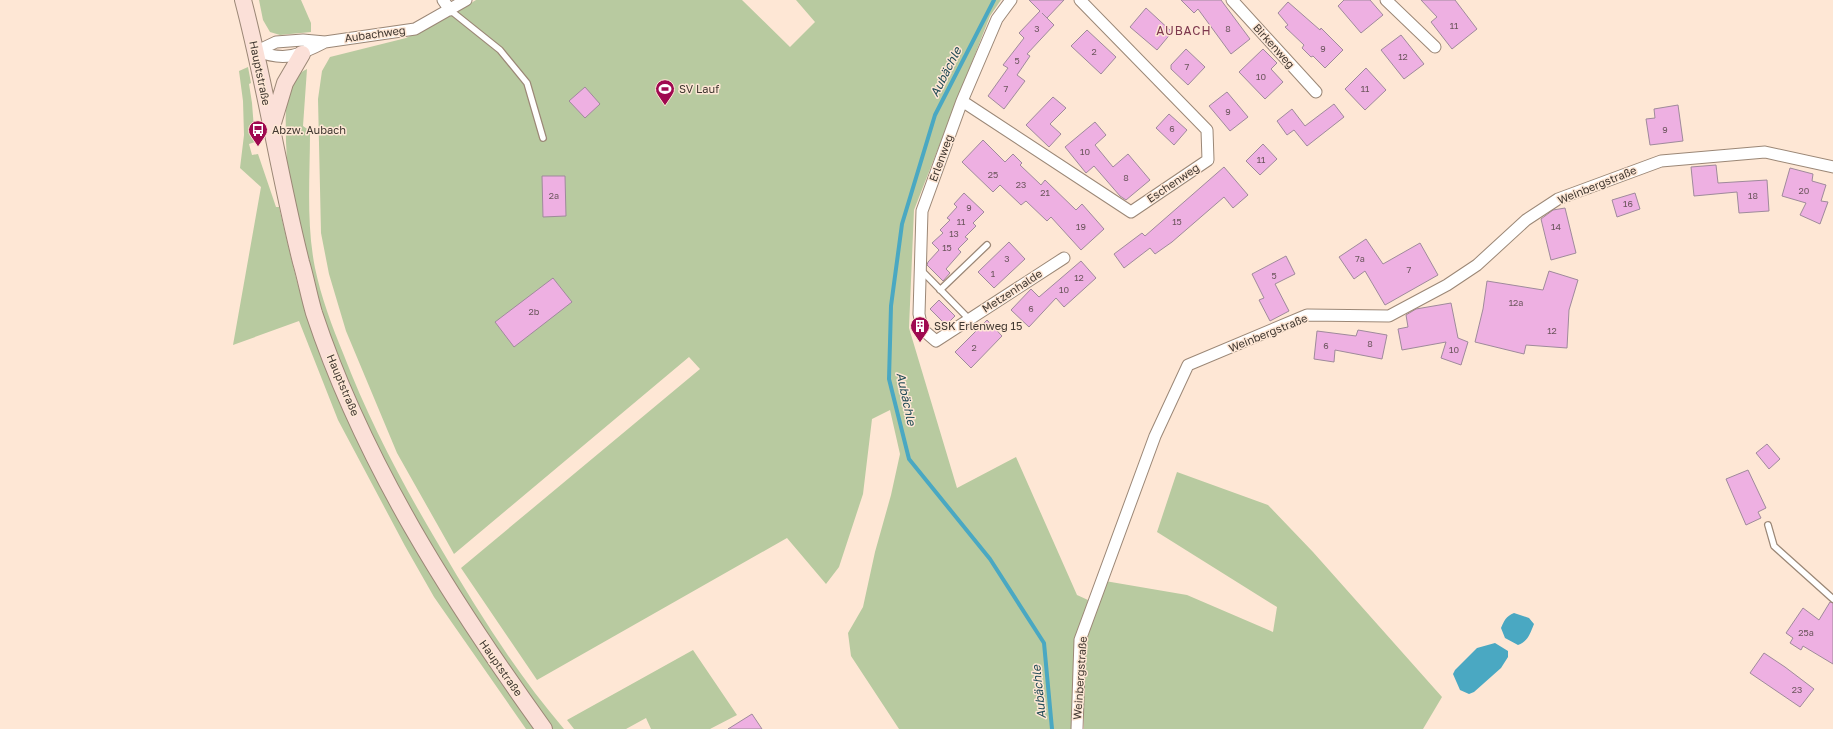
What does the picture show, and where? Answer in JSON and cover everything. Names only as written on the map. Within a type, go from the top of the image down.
[{"type":"main road","name":"Hauptstraße","points":[[243,0],[256,51],[277,160],[314,312],[339,379],[366,438],[400,506],[442,579],[481,639],[544,729]]},
{"type":"main road","points":[[272,128],[285,83],[302,54]]},
{"type":"street","points":[[444,0],[450,10]]},
{"type":"street","name":"Aubachweg","points":[[256,51],[276,42],[304,40],[325,42],[415,29],[466,0]]},
{"type":"street","name":"Erlenweg","points":[[922,328],[919,314],[922,211],[962,101],[997,19],[1011,0]]},
{"type":"street","name":"Eschenweg","points":[[962,101],[1131,212],[1208,160],[1207,130],[1080,0]]},
{"type":"street","name":"Birkenweg","points":[[1232,0],[1316,92]]},
{"type":"street","points":[[1386,0],[1434,47]]},
{"type":"street","name":"Aubachweg","points":[[256,51],[280,58],[302,54],[325,42]]},
{"type":"street","name":"Weinbergstraße","points":[[1077,729],[1080,640],[1154,436],[1188,365],[1307,315],[1389,316],[1447,285],[1476,265],[1526,220],[1558,199],[1661,160],[1765,152],[1833,167]]},
{"type":"street","name":"Metzenhalde","points":[[922,328],[936,341],[1064,258]]},
{"type":"lane","points":[[450,10],[500,50],[527,83],[543,138]]},
{"type":"lane","points":[[940,290],[987,245]]},
{"type":"lane","points":[[921,270],[968,320]]},
{"type":"lane","points":[[1768,525],[1774,546],[1833,599]]},
{"type":"green space","points":[[259,0],[301,0],[311,23],[311,32],[280,35],[270,32],[263,20]]},
{"type":"green space","points":[[476,0],[742,0],[790,47],[815,22],[796,0],[1001,0],[990,16],[914,210],[909,328],[957,488],[1016,457],[1077,595],[1088,600],[1075,651],[1073,729],[899,729],[851,656],[848,633],[863,607],[875,552],[891,495],[900,454],[890,410],[872,419],[863,494],[839,567],[826,584],[787,538],[537,680],[461,568],[700,369],[689,357],[454,554],[397,453],[346,331],[329,274],[321,233],[318,99],[322,71],[330,57],[406,38],[452,15]]},
{"type":"green space","points":[[248,67],[251,83],[249,84],[255,142],[249,144],[252,155],[258,154],[276,207],[279,207],[305,310],[316,344],[334,390],[366,456],[441,589],[472,639],[535,729],[526,729],[434,597],[338,420],[299,321],[233,345],[261,187],[240,168],[244,135],[243,101],[239,71]]},
{"type":"green space","points":[[307,69],[303,126],[310,131],[310,234],[320,290],[335,332],[375,428],[426,524],[498,641],[546,708],[564,729],[551,729],[435,554],[384,462],[340,367],[315,290],[287,171],[287,101],[293,82]]},
{"type":"green space","points":[[1177,472],[1268,505],[1313,552],[1442,697],[1423,729],[1084,729],[1084,645],[1105,581],[1187,595],[1273,632],[1277,607],[1157,532]]},
{"type":"green space","points":[[693,650],[737,715],[710,729],[651,729],[646,718],[626,729],[574,729],[567,720]]},
{"type":"water","points":[[1514,613],[1529,618],[1534,624],[1530,634],[1518,645],[1505,638],[1501,628],[1507,617]]},
{"type":"water","points":[[1495,643],[1508,651],[1508,657],[1501,668],[1474,692],[1469,694],[1460,690],[1453,674],[1455,670],[1477,648]]},
{"type":"building","points":[[1029,0],[1064,0],[1047,18],[1054,25],[1027,54],[1030,56],[1017,75],[1025,81],[1004,109],[988,96],[1008,68],[1003,65],[1024,38],[1019,33],[1040,11]]},
{"type":"building","points":[[1181,0],[1221,0],[1250,39],[1231,54],[1198,9],[1194,13]]},
{"type":"building","points":[[1344,0],[1370,0],[1383,15],[1361,33],[1338,6]]},
{"type":"building","points":[[1421,0],[1455,0],[1477,29],[1452,49],[1431,22],[1437,17]]},
{"type":"building","points":[[1288,2],[1320,30],[1321,28],[1343,50],[1325,68],[1302,48],[1304,45],[1285,27],[1288,25],[1278,13]]},
{"type":"building","points":[[1146,8],[1172,32],[1157,50],[1130,27]]},
{"type":"building","points":[[1087,30],[1116,57],[1101,74],[1071,46]]},
{"type":"building","points":[[1401,35],[1424,64],[1404,79],[1381,50]]},
{"type":"building","points":[[1186,49],[1205,67],[1188,85],[1171,69],[1171,65]]},
{"type":"building","points":[[1263,49],[1277,63],[1271,69],[1283,82],[1265,99],[1239,72]]},
{"type":"building","points":[[1366,68],[1386,90],[1365,110],[1345,89]]},
{"type":"building","points":[[585,87],[600,104],[585,118],[569,101]]},
{"type":"building","points":[[1227,92],[1248,117],[1230,131],[1209,106]]},
{"type":"building","points":[[1053,97],[1066,108],[1050,124],[1061,134],[1049,147],[1026,125]]},
{"type":"building","points":[[1334,104],[1344,117],[1307,146],[1294,130],[1287,135],[1277,121],[1292,109],[1305,126]]},
{"type":"building","points":[[1678,105],[1683,141],[1650,145],[1646,119],[1655,118],[1654,109]]},
{"type":"building","points":[[1169,114],[1187,130],[1174,145],[1156,128]]},
{"type":"building","points":[[1095,122],[1106,135],[1095,145],[1113,167],[1128,154],[1150,180],[1126,200],[1120,196],[1094,166],[1086,173],[1065,147]]},
{"type":"building","points":[[983,140],[1005,162],[1013,154],[1022,163],[1020,165],[1041,185],[1045,180],[1076,210],[1082,204],[1104,229],[1081,250],[1051,217],[1047,221],[1026,201],[1021,205],[1000,185],[993,192],[962,162]]},
{"type":"building","points":[[1263,144],[1277,159],[1260,175],[1246,161]]},
{"type":"building","points":[[1716,165],[1718,183],[1767,180],[1769,211],[1739,213],[1737,192],[1694,196],[1691,167]]},
{"type":"building","points":[[1224,167],[1248,195],[1233,208],[1224,197],[1172,242],[1155,254],[1150,248],[1124,268],[1114,254],[1142,233],[1145,236]]},
{"type":"building","points":[[1790,168],[1813,174],[1812,181],[1826,185],[1821,201],[1828,202],[1820,224],[1800,215],[1806,203],[1782,196]]},
{"type":"building","points":[[542,176],[565,176],[566,216],[543,217]]},
{"type":"building","points":[[964,193],[984,212],[973,223],[976,226],[965,237],[968,239],[958,249],[961,252],[946,269],[950,273],[943,281],[927,265],[939,250],[932,243],[943,233],[940,230],[950,220],[947,218],[957,207],[954,204]]},
{"type":"building","points":[[1635,193],[1640,209],[1617,217],[1612,200]]},
{"type":"building","points":[[1565,208],[1576,253],[1551,260],[1541,219],[1553,210]]},
{"type":"building","points":[[1366,239],[1383,264],[1420,243],[1438,275],[1385,305],[1365,271],[1354,279],[1339,257]]},
{"type":"building","points":[[1009,242],[1025,259],[994,288],[978,272]]},
{"type":"building","points":[[1286,256],[1295,274],[1275,284],[1289,311],[1270,321],[1259,300],[1264,298],[1252,274]]},
{"type":"building","points":[[1081,261],[1096,278],[1064,307],[1056,298],[1029,327],[1011,310],[1031,289],[1039,297]]},
{"type":"building","points":[[1549,271],[1578,280],[1569,310],[1567,348],[1526,345],[1524,354],[1475,342],[1483,309],[1487,281],[1543,290]]},
{"type":"building","points":[[553,278],[572,302],[514,347],[495,322]]},
{"type":"building","points":[[939,300],[955,316],[946,325],[930,309]]},
{"type":"building","points":[[1451,303],[1458,338],[1468,342],[1461,365],[1441,358],[1446,342],[1402,350],[1398,329],[1408,327],[1406,315],[1416,309]]},
{"type":"building","points":[[987,320],[1002,336],[971,368],[955,352]]},
{"type":"building","points":[[1358,330],[1387,335],[1382,359],[1335,350],[1334,362],[1314,359],[1317,331],[1356,336]]},
{"type":"building","points":[[1767,444],[1780,459],[1769,469],[1756,453]]},
{"type":"building","points":[[1748,470],[1766,508],[1758,512],[1761,518],[1746,525],[1726,479]]},
{"type":"building","points":[[1830,602],[1833,603],[1833,664],[1803,646],[1801,650],[1790,643],[1793,638],[1786,633],[1803,608],[1819,620]]},
{"type":"building","points":[[1764,653],[1814,689],[1800,707],[1750,673]]},
{"type":"building","points":[[752,714],[762,729],[728,729]]},
{"type":"waterway","name":"Aubächle","points":[[994,0],[935,115],[902,224],[891,306],[889,379],[909,459],[990,559],[1044,643],[1052,729]]},
{"type":"place","name":"SV Lauf","points":[[665,106]]},
{"type":"place","name":"Abzw. Aubach","points":[[258,147]]},
{"type":"place","name":"SSK Erlenweg 15","points":[[920,343]]},
{"type":"district","name":"AUBACH","points":[[1184,31]]}]
